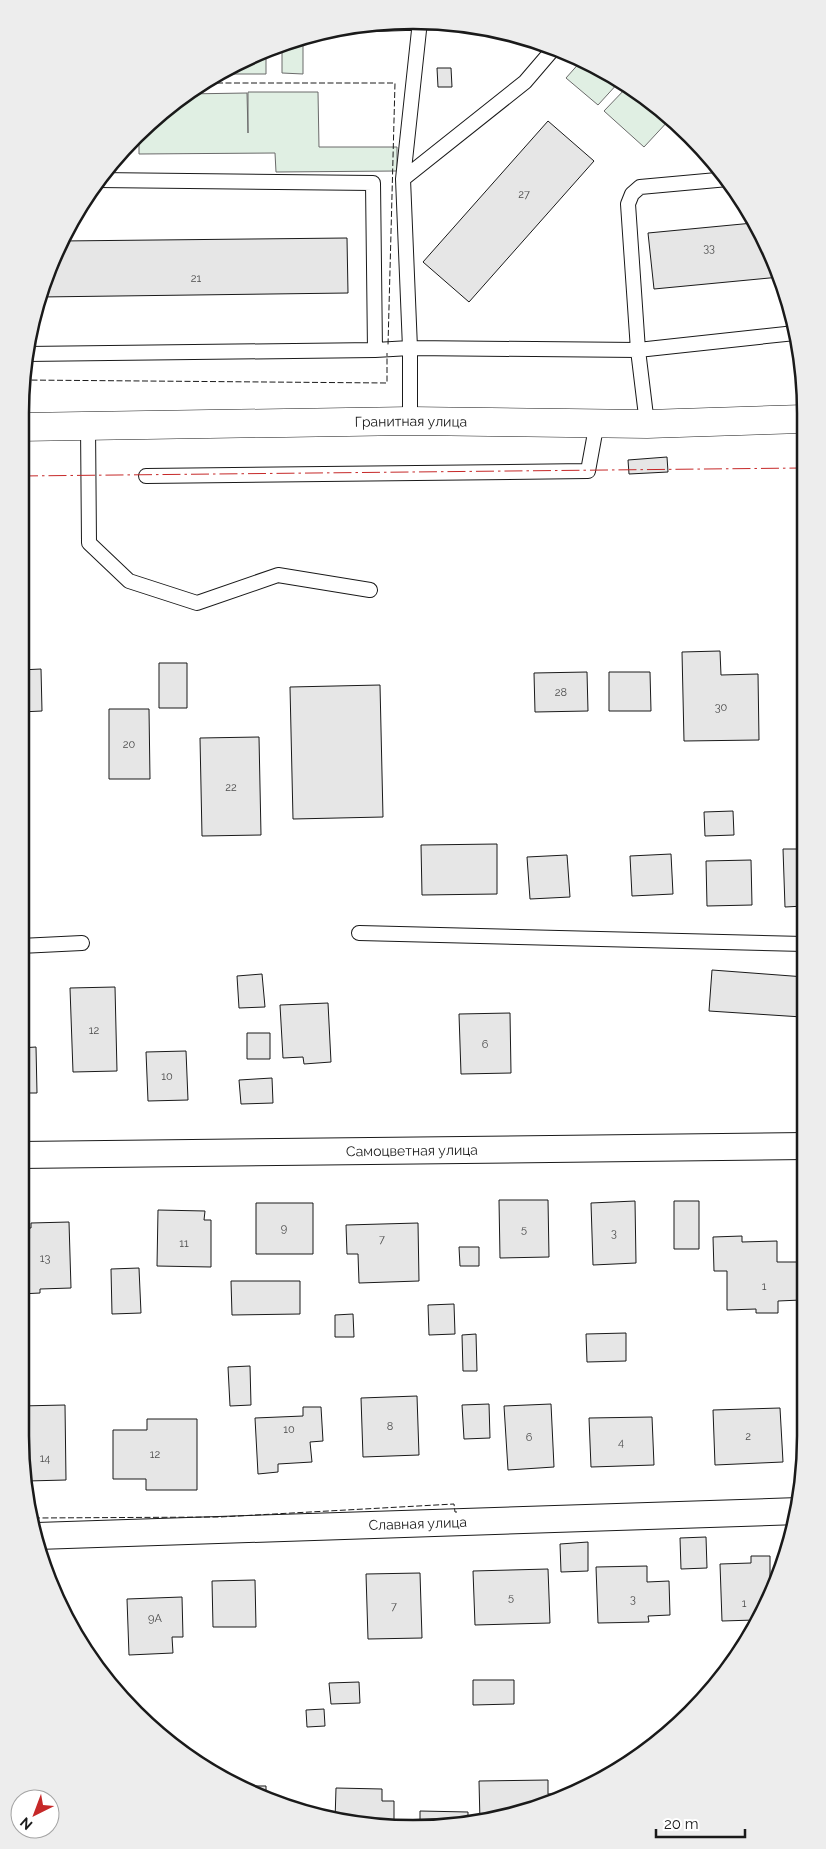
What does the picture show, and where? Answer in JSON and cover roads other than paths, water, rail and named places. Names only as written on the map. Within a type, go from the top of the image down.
[{"type":"street","name":"Гранитная улица","points":[[29,427],[410,421],[647,424],[797,419]]},
{"type":"street","name":"Самоцветная улица","points":[[29,1155],[797,1146]]},
{"type":"street","name":"Славная улица","points":[[42,1536],[790,1511]]},
{"type":"lane","points":[[410,421],[410,348],[403,180],[419,29]]},
{"type":"lane","points":[[403,180],[525,82],[549,54]]},
{"type":"lane","points":[[107,180],[373,183],[375,350]]},
{"type":"lane","points":[[647,424],[638,350],[628,204],[632,194],[640,187],[719,180]]},
{"type":"lane","points":[[33,354],[410,348],[638,350],[789,334]]},
{"type":"lane","points":[[146,476],[588,471],[597,422]]},
{"type":"lane","points":[[88,426],[89,543],[129,581],[197,603],[278,575],[370,590]]},
{"type":"lane","points":[[359,933],[797,944]]},
{"type":"lane","points":[[29,946],[82,943]]}]
